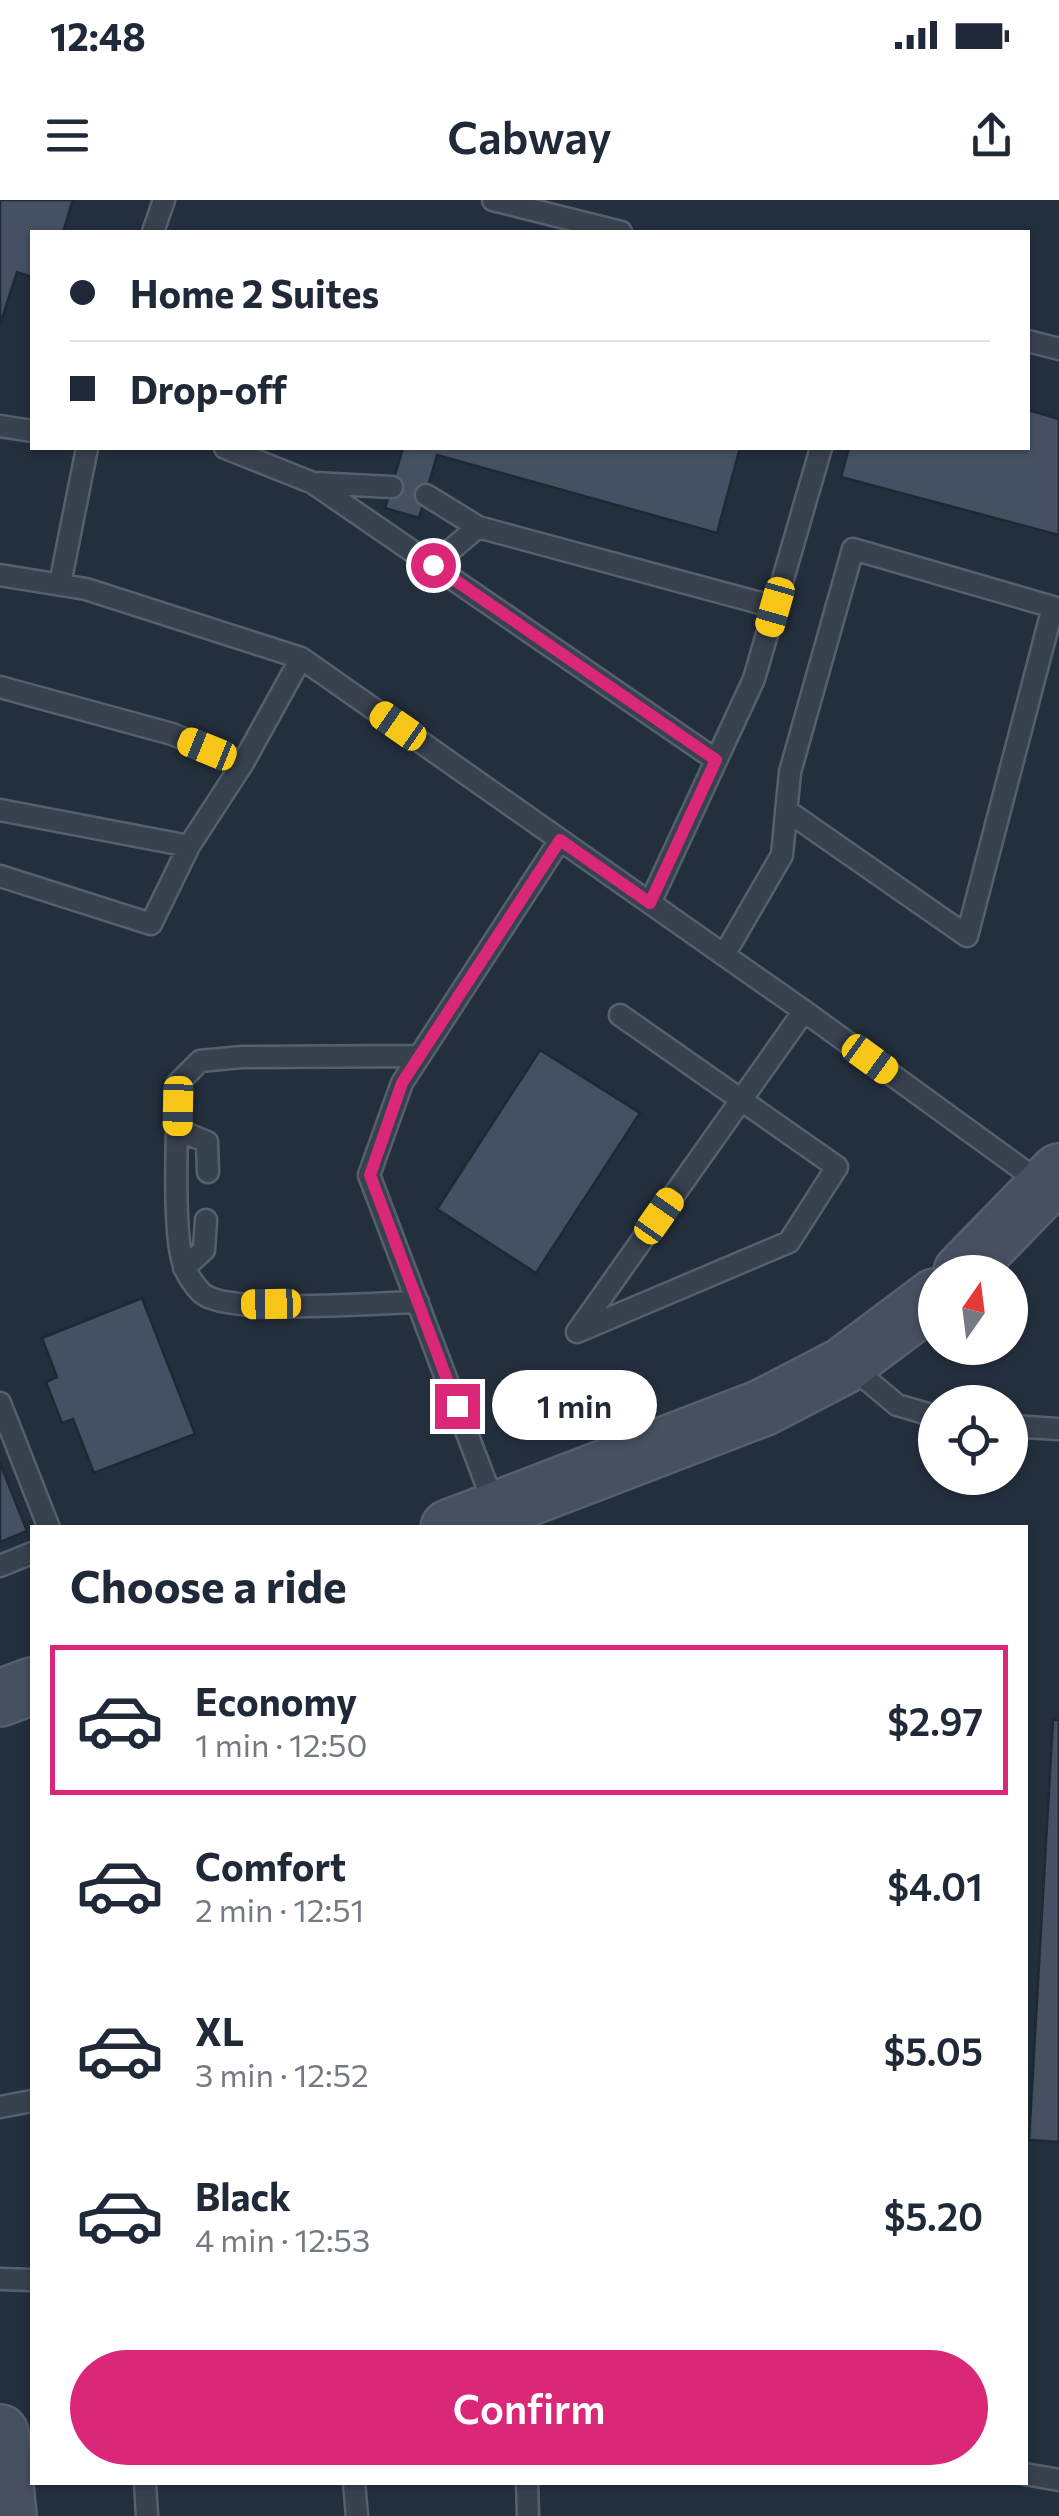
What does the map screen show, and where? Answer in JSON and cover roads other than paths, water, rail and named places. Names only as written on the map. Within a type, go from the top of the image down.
[{"type":"street","points":[[979,1255],[1053,1179]]},
{"type":"street","points":[[473,1518],[762,1408],[847,1363],[918,1310]]},
{"type":"street","points":[[0,1698],[30,1687]]},
{"type":"street","points":[[0,2433],[8,2516]]},
{"type":"lane","points":[[155,230],[164,200]]},
{"type":"lane","points":[[493,200],[613,230]]},
{"type":"lane","points":[[1030,342],[1059,350]]},
{"type":"lane","points":[[0,426],[30,431]]},
{"type":"lane","points":[[60,584],[87,450]]},
{"type":"lane","points":[[230,450],[314,482],[716,760]]},
{"type":"lane","points":[[650,903],[754,680],[820,450]]},
{"type":"lane","points":[[314,482],[392,487]]},
{"type":"lane","points":[[426,495],[478,528],[775,607]]},
{"type":"lane","points":[[433,565],[478,528]]},
{"type":"lane","points":[[724,955],[782,854],[786,810],[790,772],[853,549],[1053,607],[967,936],[786,810]]},
{"type":"lane","points":[[0,575],[86,589],[301,658],[804,1011],[1053,1179]]},
{"type":"lane","points":[[0,876],[151,924],[189,846],[243,763],[301,658]]},
{"type":"lane","points":[[0,687],[172,734],[243,763]]},
{"type":"lane","points":[[0,810],[189,846]]},
{"type":"lane","points":[[473,1518],[418,1302],[370,1175],[402,1083],[560,840]]},
{"type":"lane","points":[[620,1016],[741,1100],[837,1167],[788,1242],[577,1332],[697,1162],[741,1100],[804,1011]]},
{"type":"lane","points":[[418,1056],[242,1057],[200,1061],[178,1083],[179,1226],[184,1268],[202,1294],[234,1305],[418,1302]]},
{"type":"lane","points":[[178,1130],[207,1142],[208,1172]]},
{"type":"lane","points":[[184,1268],[204,1250],[206,1220]]},
{"type":"lane","points":[[847,1363],[896,1405],[918,1411]]},
{"type":"lane","points":[[0,1404],[48,1525]]},
{"type":"lane","points":[[1028,1427],[1059,1428]]},
{"type":"lane","points":[[0,1566],[30,1553]]},
{"type":"lane","points":[[0,2107],[30,2101]]},
{"type":"lane","points":[[0,2279],[30,2280]]},
{"type":"lane","points":[[1028,2475],[1059,2480]]},
{"type":"lane","points":[[145,2485],[148,2516]]},
{"type":"lane","points":[[354,2485],[357,2516]]},
{"type":"lane","points":[[527,2485],[528,2516]]}]
